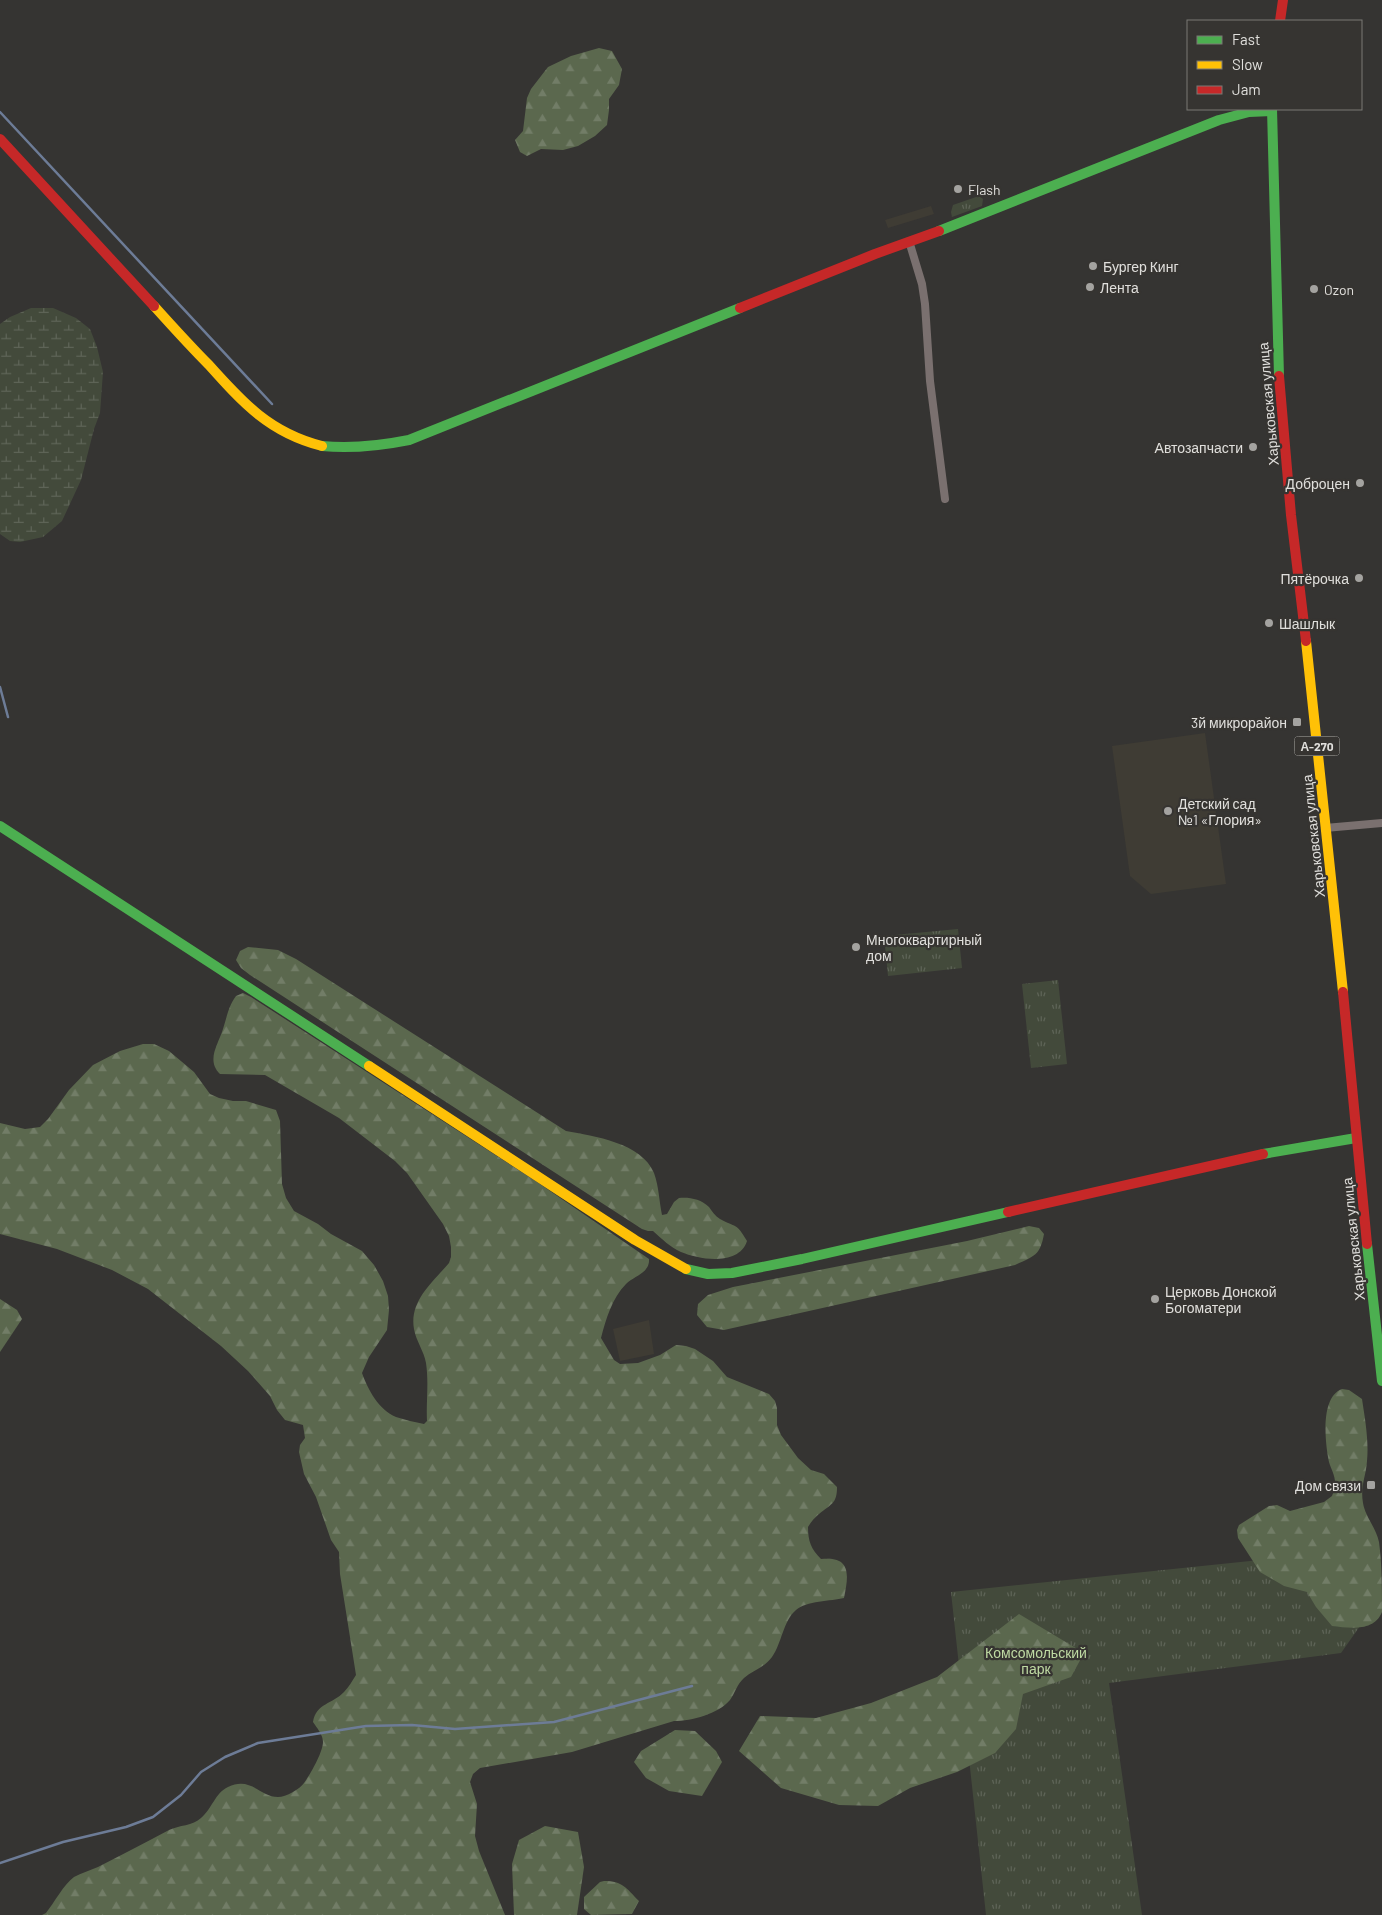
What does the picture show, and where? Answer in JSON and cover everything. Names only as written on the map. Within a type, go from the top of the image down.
[{"type":"main road","points":[[1280,20],[1283,0]]},
{"type":"main road","points":[[0,139],[244,404],[266,422],[286,434],[306,442],[330,448],[353,450],[379,447],[409,440],[1219,120],[1249,112],[1272,110]]},
{"type":"main road","name":"Харьковская улица","points":[[1272,110],[1276,347],[1291,515],[1314,695],[1325,828],[1382,1381]]},
{"type":"main road","points":[[0,826],[635,1240],[676,1264],[700,1273],[732,1273],[802,1259],[1245,1157],[1356,1138]]},
{"type":"street","points":[[909,242],[922,284],[925,304],[930,381],[946,500]]},
{"type":"street","points":[[1325,828],[1382,823]]},
{"type":"shaded area","points":[[931,206],[934,214],[888,228],[885,220]]},
{"type":"shaded area","name":"Детский сад №1 «Глория»","points":[[1205,733],[1226,884],[1151,894],[1130,876],[1112,746]]},
{"type":"shaded area","points":[[649,1320],[654,1354],[620,1361],[613,1329]]},
{"type":"green space","points":[[599,48],[612,51],[622,69],[619,85],[609,99],[607,125],[595,136],[578,146],[563,150],[541,149],[527,156],[520,152],[515,140],[523,131],[527,98],[531,89],[548,67],[571,56]]},
{"type":"green space","points":[[979,196],[983,199],[982,206],[952,217],[953,205]]},
{"type":"green space","points":[[31,308],[53,308],[76,318],[90,329],[103,372],[100,413],[81,480],[62,521],[43,537],[20,542],[10,541],[0,534],[0,324],[10,317]]},
{"type":"green space","points":[[958,929],[962,968],[888,976],[884,936]]},
{"type":"green space","points":[[248,947],[278,950],[296,959],[566,1131],[590,1135],[616,1143],[639,1154],[654,1173],[662,1215],[667,1214],[674,1202],[679,1198],[699,1200],[706,1204],[718,1218],[735,1226],[740,1231],[747,1241],[743,1249],[728,1258],[708,1259],[677,1250],[653,1231],[642,1229],[250,975],[241,968],[236,960],[240,951]]},
{"type":"green space","points":[[1058,980],[1067,1064],[1031,1068],[1022,984]]},
{"type":"green space","points":[[243,993],[537,1182],[649,1259],[647,1268],[629,1281],[621,1290],[607,1316],[601,1338],[614,1360],[620,1364],[638,1363],[660,1355],[676,1345],[695,1349],[713,1361],[727,1377],[769,1394],[775,1401],[777,1425],[781,1435],[798,1458],[811,1470],[824,1474],[837,1487],[836,1497],[830,1506],[813,1520],[808,1527],[808,1532],[812,1548],[821,1559],[838,1560],[846,1568],[847,1581],[844,1598],[812,1603],[796,1610],[788,1620],[772,1657],[766,1664],[742,1680],[725,1705],[712,1713],[689,1720],[674,1721],[572,1752],[480,1768],[473,1774],[470,1782],[477,1804],[475,1836],[479,1851],[505,1915],[42,1915],[46,1913],[74,1877],[98,1867],[169,1830],[198,1821],[220,1793],[228,1787],[236,1784],[249,1785],[266,1794],[278,1797],[289,1794],[299,1788],[313,1769],[323,1742],[320,1732],[313,1722],[315,1716],[321,1707],[344,1692],[356,1675],[340,1574],[339,1552],[331,1540],[316,1497],[304,1474],[299,1452],[300,1445],[305,1438],[303,1425],[285,1420],[270,1396],[248,1371],[221,1346],[148,1289],[112,1270],[57,1249],[0,1234],[0,1123],[25,1129],[40,1127],[69,1090],[93,1065],[120,1051],[143,1044],[154,1044],[169,1051],[194,1072],[210,1094],[219,1098],[246,1101],[276,1110],[280,1121],[282,1184],[286,1198],[294,1211],[362,1251],[374,1265],[383,1281],[388,1296],[387,1330],[369,1357],[362,1373],[367,1386],[379,1404],[390,1414],[424,1424],[427,1421],[426,1363],[415,1333],[413,1319],[415,1310],[424,1293],[449,1263],[451,1247],[449,1236],[443,1224],[407,1173],[395,1161],[339,1118],[265,1075],[220,1074],[214,1063],[214,1052],[231,1004],[236,996]]},
{"type":"green space","points":[[1029,1226],[1039,1228],[1044,1234],[1040,1247],[1031,1257],[1015,1265],[724,1330],[707,1327],[697,1315],[698,1304],[708,1295],[733,1287],[967,1241]]},
{"type":"green space","points":[[0,1299],[17,1310],[22,1319],[0,1352]]},
{"type":"green space","points":[[1342,1389],[1349,1390],[1362,1399],[1367,1461],[1362,1497],[1364,1508],[1379,1542],[1381,1568],[1382,1612],[1373,1623],[1354,1628],[1332,1626],[1316,1607],[1307,1592],[1284,1586],[1260,1572],[1238,1538],[1237,1530],[1239,1525],[1269,1506],[1277,1505],[1290,1511],[1324,1502],[1332,1496],[1335,1482],[1329,1462],[1326,1421],[1330,1401]]},
{"type":"green space","name":"Комсомольский парк","points":[[1367,1549],[1377,1602],[1341,1653],[1109,1683],[1142,1915],[986,1915],[951,1592]]},
{"type":"green space","points":[[1019,1614],[1084,1653],[1071,1677],[1023,1694],[1016,1729],[995,1753],[957,1772],[910,1788],[878,1806],[839,1805],[781,1788],[739,1751],[760,1716],[816,1718],[871,1703],[937,1677]]},
{"type":"green space","points":[[675,1730],[695,1731],[716,1751],[722,1762],[702,1796],[669,1791],[646,1778],[634,1762],[641,1751]]},
{"type":"green space","points":[[545,1826],[578,1832],[584,1867],[577,1915],[514,1915],[512,1864],[519,1840]]},
{"type":"green space","points":[[600,1882],[620,1884],[639,1901],[632,1914],[591,1915],[584,1909],[584,1897]]},
{"type":"waterway","points":[[0,112],[272,404]]},
{"type":"waterway","points":[[0,687],[8,717]]},
{"type":"waterway","points":[[0,1863],[63,1842],[126,1827],[153,1817],[181,1795],[201,1772],[225,1757],[258,1743],[366,1726],[412,1725],[455,1729],[554,1722],[692,1686]]},
{"type":"traffic: fast","points":[[1272,110],[1279,376]]},
{"type":"traffic: fast","points":[[939,231],[1219,120],[1249,112],[1272,111]]},
{"type":"traffic: fast","points":[[322,446],[366,446],[409,440],[740,308]]},
{"type":"traffic: fast","points":[[0,826],[369,1066]]},
{"type":"traffic: fast","points":[[1263,1154],[1356,1138]]},
{"type":"traffic: fast","points":[[686,1269],[708,1274],[732,1273],[1008,1212]]},
{"type":"traffic: fast","points":[[1367,1244],[1382,1381]]},
{"type":"traffic: slow","points":[[154,306],[234,392],[259,415],[287,433],[322,446]]},
{"type":"traffic: slow","points":[[1306,641],[1343,992]]},
{"type":"traffic: slow","points":[[369,1066],[635,1240],[686,1269]]},
{"type":"traffic: jam","points":[[1280,20],[1283,0]]},
{"type":"traffic: jam","points":[[0,139],[154,306]]},
{"type":"traffic: jam","points":[[740,308],[875,254],[939,231]]},
{"type":"traffic: jam","points":[[1279,376],[1291,515],[1306,641]]},
{"type":"traffic: jam","points":[[1343,992],[1367,1244]]},
{"type":"traffic: jam","points":[[1008,1212],[1263,1154]]},
{"type":"place","name":"Flash","points":[[958,189]]},
{"type":"place","name":"Бургер Кинг","points":[[1093,266]]},
{"type":"place","name":"Лента","points":[[1090,287]]},
{"type":"place","name":"Ozon","points":[[1314,289]]},
{"type":"place","name":"Автозапчасти","points":[[1253,447]]},
{"type":"place","name":"Доброцен","points":[[1360,483]]},
{"type":"place","name":"Пятёрочка","points":[[1359,578]]},
{"type":"place","name":"Шашлык","points":[[1269,623]]},
{"type":"place","name":"3й микрорайон","points":[[1297,722]]},
{"type":"place","name":"Детский сад №1 «Глория»","points":[[1168,811]]},
{"type":"place","name":"Многоквартирный дом","points":[[856,947]]},
{"type":"place","name":"Церковь Донской Богоматери","points":[[1155,1299]]},
{"type":"place","name":"Дом связи","points":[[1371,1485]]}]
